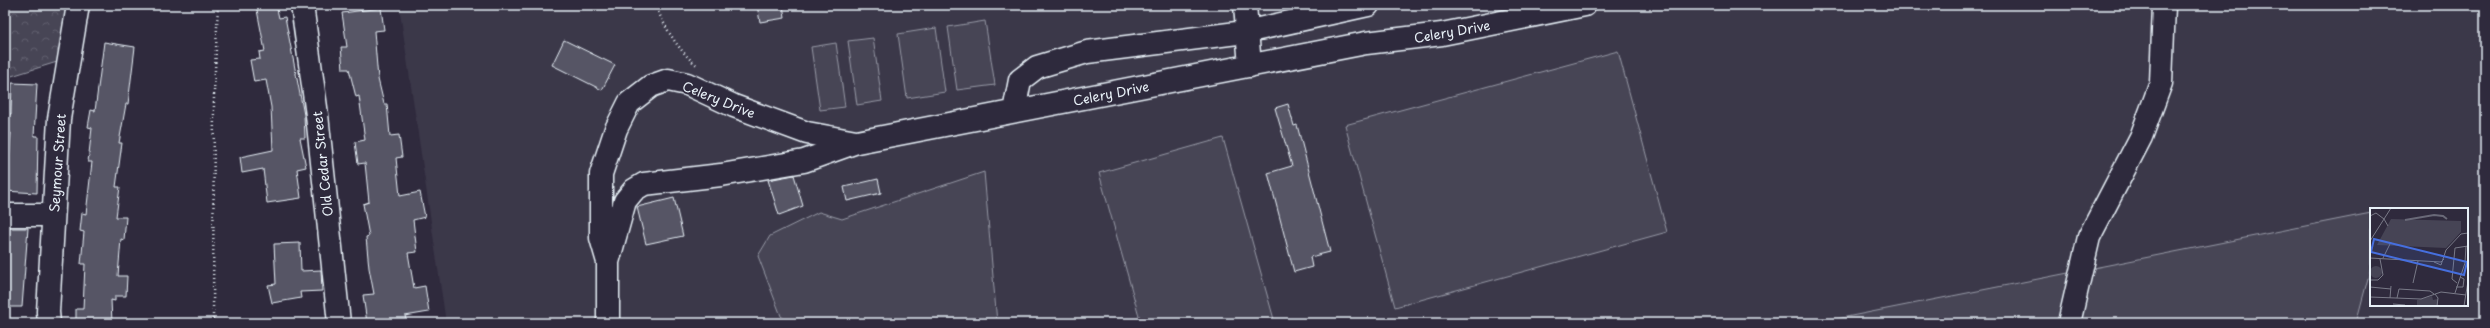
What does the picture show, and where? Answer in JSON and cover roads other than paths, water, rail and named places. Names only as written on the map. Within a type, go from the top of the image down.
[{"type":"street","name":"Seymour Street","points":[[49,323],[48,312],[59,119],[78,5]]},
{"type":"street","name":"Old Cedar Street","points":[[302,5],[317,115],[339,323]]},
{"type":"street","points":[[1245,5],[1245,32],[1250,66]]},
{"type":"street","points":[[1014,112],[1020,80],[1037,67],[1059,59],[1087,52],[1245,32],[1368,5]]},
{"type":"street","name":"Celery Drive","points":[[1366,44],[1439,21],[1512,5]]},
{"type":"street","name":"Celery Drive","points":[[608,323],[608,262],[625,201],[634,190],[644,184],[720,175],[804,161],[857,142],[1366,44],[1442,34],[1585,5]]},
{"type":"street","points":[[2069,323],[2089,237],[2142,137],[2161,83],[2164,5]]},
{"type":"street","name":"Celery Drive","points":[[608,262],[601,238],[599,212],[601,174],[616,129],[630,103],[650,86],[668,80],[687,84],[734,106],[807,133],[857,142]]},
{"type":"street","points":[[5,215],[53,215]]}]
